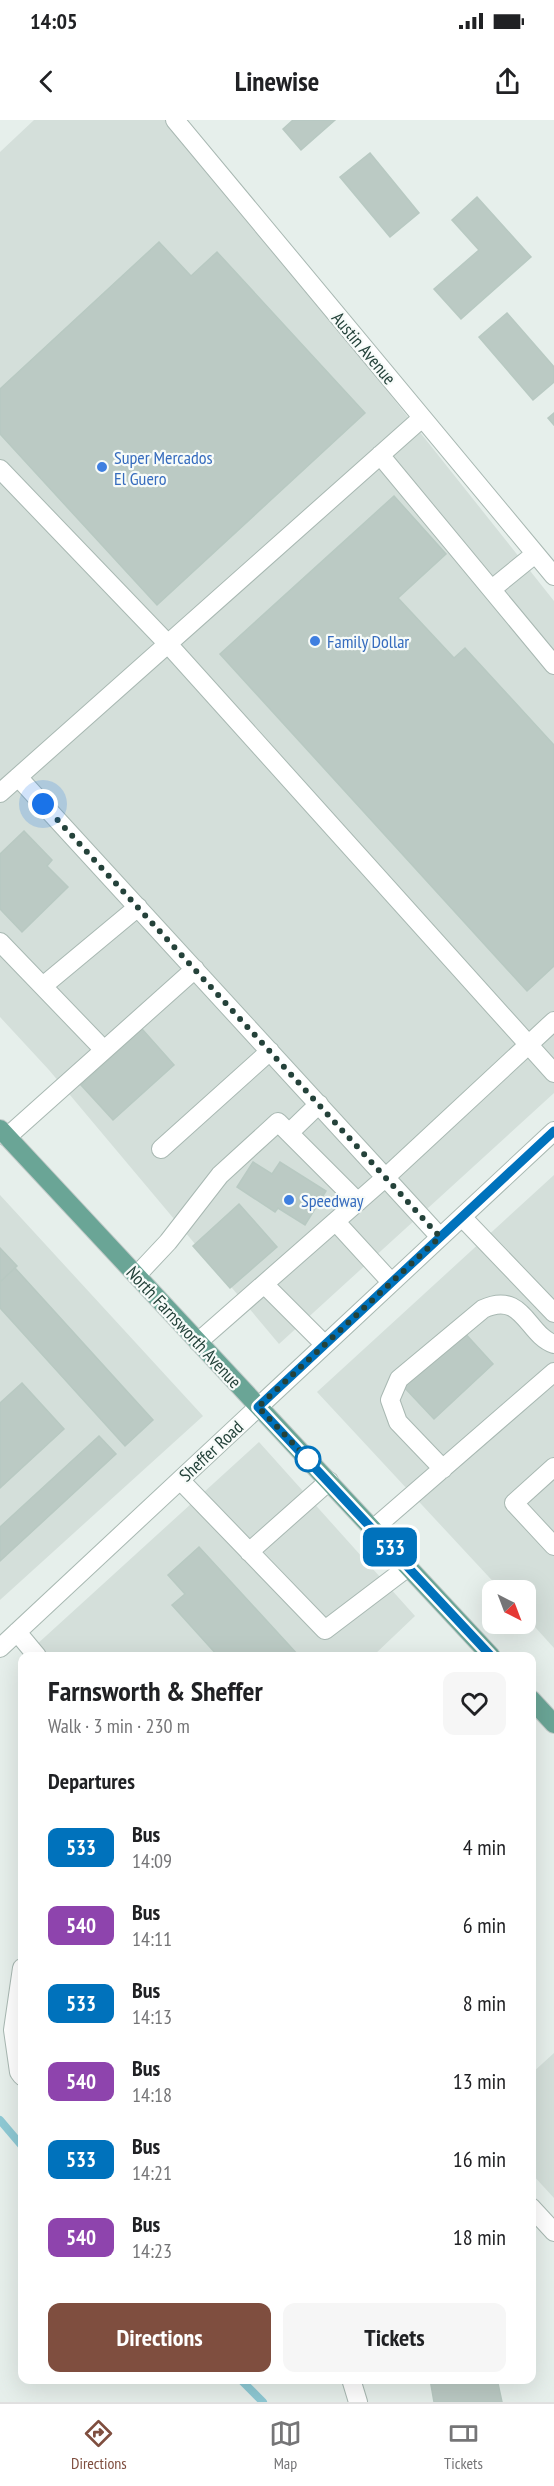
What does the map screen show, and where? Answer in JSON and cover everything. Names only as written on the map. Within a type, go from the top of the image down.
[{"type":"main road","name":"North Farnsworth Avenue","points":[[3,1133],[487,1652]]},
{"type":"main road","points":[[536,1704],[554,1724]]},
{"type":"street","name":"Austin Avenue","points":[[175,120],[554,576]]},
{"type":"street","points":[[0,793],[422,418]]},
{"type":"street","points":[[380,455],[554,665]]},
{"type":"street","points":[[0,469],[168,644],[554,1073]]},
{"type":"street","points":[[492,589],[535,554]]},
{"type":"street","points":[[18,777],[440,1237]]},
{"type":"street","points":[[43,986],[138,907]]},
{"type":"street","points":[[0,942],[104,1050]]},
{"type":"street","points":[[3,1133],[104,1050],[195,969]]},
{"type":"street","points":[[198,1342],[386,1177],[554,1021]]},
{"type":"street","points":[[161,1149],[270,1051]]},
{"type":"street","points":[[289,1133],[319,1104]]},
{"type":"street","points":[[137,1275],[168,1242],[220,1174],[278,1122],[358,1202]]},
{"type":"street","name":"Sheffer Road","points":[[0,1648],[554,1131]]},
{"type":"street","points":[[462,1217],[554,1313]]},
{"type":"street","points":[[336,1222],[392,1282]]},
{"type":"street","points":[[264,1284],[324,1344]]},
{"type":"street","points":[[443,1469],[398,1422],[390,1400],[399,1379],[483,1309],[494,1304],[507,1305],[527,1318],[546,1341],[554,1344]]},
{"type":"street","points":[[373,1529],[554,1372]]},
{"type":"street","points":[[554,1467],[514,1503],[554,1546]]},
{"type":"street","points":[[180,1480],[325,1630],[408,1567]]},
{"type":"street","points":[[249,1552],[329,1481]]},
{"type":"street","points":[[17,1632],[34,1652]]},
{"type":"street","points":[[18,1996],[13,2030],[18,2065]]},
{"type":"street","points":[[536,2212],[554,2232]]},
{"type":"street","points":[[353,2384],[358,2402]]},
{"type":"shaded area","points":[[34,120],[172,120],[554,601],[554,1093],[279,1344],[49,1070],[0,1017],[0,152]]},
{"type":"shaded area","points":[[554,1175],[554,1648],[536,1628],[536,1580],[492,1580],[317,1392]]},
{"type":"shaded area","points":[[0,1195],[203,1416],[0,1600]]},
{"type":"shaded area","points":[[259,1442],[415,1616],[377,1652],[28,1652]]},
{"type":"shaded area","points":[[554,2053],[554,2198],[536,2178],[536,2069]]},
{"type":"building","points":[[293,120],[335,120],[301,150],[283,129]]},
{"type":"building","points":[[370,153],[419,213],[390,237],[340,177]]},
{"type":"building","points":[[477,197],[531,257],[461,319],[434,289],[479,250],[452,220]]},
{"type":"building","points":[[159,242],[191,276],[217,252],[365,413],[157,605],[0,434],[0,389]]},
{"type":"building","points":[[507,313],[554,367],[554,382],[533,400],[479,337]]},
{"type":"building","points":[[554,413],[554,425],[548,418]]},
{"type":"building","points":[[394,496],[446,554],[398,598],[454,658],[465,648],[554,745],[554,966],[527,991],[220,654]]},
{"type":"building","points":[[24,831],[52,860],[47,866],[68,887],[22,932],[0,909],[0,854]]},
{"type":"building","points":[[142,1029],[174,1065],[113,1120],[81,1085]]},
{"type":"building","name":"Speedway","points":[[253,1162],[272,1174],[280,1162],[326,1191],[305,1225],[278,1208],[275,1212],[237,1187]]},
{"type":"building","name":"Speedway","points":[[239,1204],[277,1247],[230,1288],[193,1246]]},
{"type":"building","points":[[0,1248],[17,1266],[0,1282]]},
{"type":"building","points":[[15,1268],[153,1420],[125,1446],[0,1308],[0,1282]]},
{"type":"building","points":[[462,1330],[493,1364],[434,1419],[403,1386]]},
{"type":"building","points":[[22,1383],[64,1429],[0,1488],[0,1403]]},
{"type":"building","points":[[99,1436],[116,1454],[0,1561],[0,1527]]},
{"type":"building","points":[[199,1547],[295,1652],[214,1652],[172,1605],[185,1594],[168,1575]]},
{"type":"building","points":[[431,2384],[498,2384],[502,2402],[434,2402]]},
{"type":"waterway","points":[[0,2120],[18,2141]]},
{"type":"waterway","points":[[245,2384],[263,2402]]},
{"type":"bus line","name":"533","points":[[487,1652],[258,1407],[554,1131]]},
{"type":"place","name":"Super Mercados El Guero","points":[[102,467]]},
{"type":"place","name":"Family Dollar","points":[[315,641]]},
{"type":"place","name":"Speedway","points":[[289,1200]]},
{"type":"route","points":[[43,804],[440,1237],[258,1407],[308,1459]]}]
